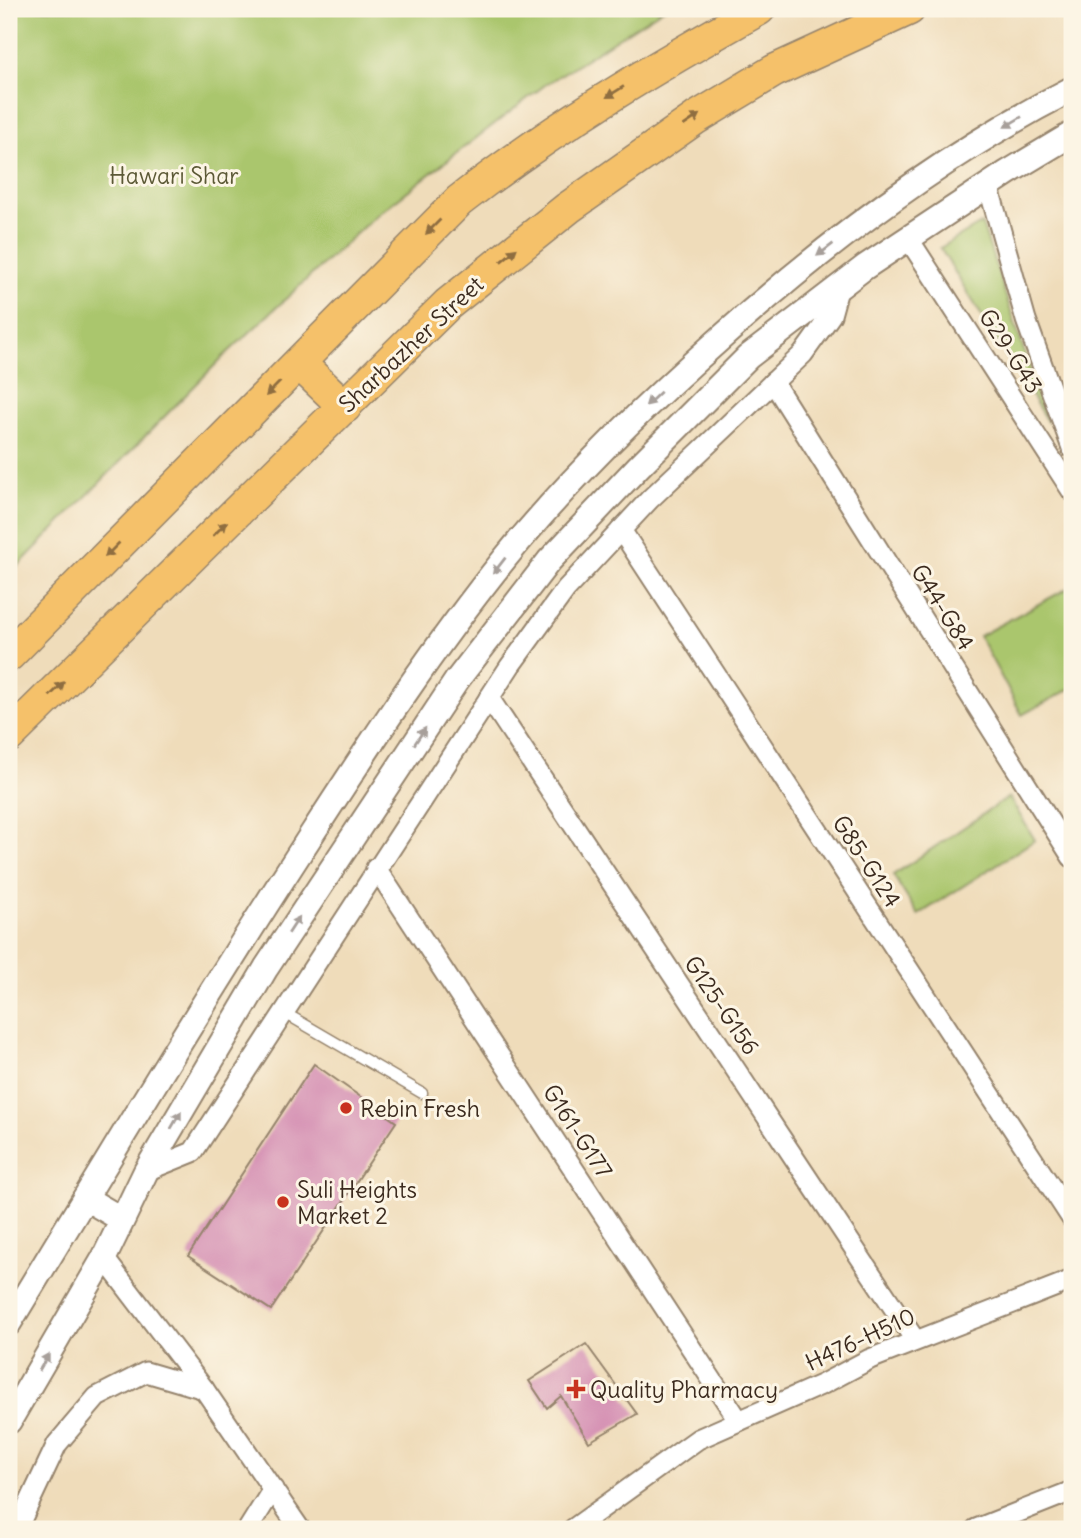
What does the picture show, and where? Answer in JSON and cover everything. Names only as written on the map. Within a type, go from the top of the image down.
[{"type":"main road","points":[[9,655],[459,201],[520,154],[677,55],[759,9]]},
{"type":"main road","name":"Sharbazher Street","points":[[9,736],[448,303],[568,208],[685,125],[774,71],[909,9]]},
{"type":"main road","points":[[299,363],[345,407]]},
{"type":"street","points":[[9,1324],[238,948],[352,770],[453,627],[506,558],[562,492],[619,430],[672,381],[820,254],[896,197],[966,150],[1072,89]]},
{"type":"street","points":[[9,1421],[104,1258],[146,1171],[274,957],[457,680],[502,620],[549,561],[748,357],[839,286],[908,238],[1067,137],[1042,104]]},
{"type":"street","points":[[988,185],[1026,320],[1072,448]]},
{"type":"street","name":"G29-G43","points":[[908,238],[1072,491]]},
{"type":"street","points":[[146,1171],[193,1152],[376,868],[489,698],[566,589],[650,499],[803,354],[831,315],[839,286]]},
{"type":"street","name":"G44-G84","points":[[773,382],[1072,857]]},
{"type":"street","name":"G85-G124","points":[[621,530],[1072,1219]]},
{"type":"street","name":"G125-G156","points":[[489,698],[915,1340]]},
{"type":"street","name":"G161-G177","points":[[376,868],[738,1421]]},
{"type":"street","points":[[85,1198],[121,1219]]},
{"type":"street","points":[[104,1258],[204,1389],[300,1529]]},
{"type":"street","name":"H476-H510","points":[[573,1529],[698,1439],[915,1340],[1072,1280]]},
{"type":"street","points":[[17,1529],[57,1444],[97,1397],[146,1372],[204,1389]]},
{"type":"street","points":[[248,1529],[273,1489]]},
{"type":"street","points":[[976,1529],[1072,1491]]},
{"type":"lane","points":[[282,1012],[422,1093]]},
{"type":"green space","name":"Hawari Shar","points":[[9,9],[663,9],[545,85],[374,217],[223,357],[9,575]]},
{"type":"green space","points":[[982,224],[1048,423],[940,248]]},
{"type":"green space","points":[[1072,586],[1072,688],[1022,715],[979,636]]},
{"type":"green space","points":[[1009,797],[1035,840],[918,915],[893,875]]},
{"type":"building","name":"Suli Heights Market 2","points":[[314,1064],[396,1122],[271,1310],[188,1256]]},
{"type":"building","name":"Quality Pharmacy","points":[[586,1344],[637,1414],[589,1442],[561,1396],[547,1408],[529,1381]]},
{"type":"place","name":"Rebin Fresh","points":[[346,1108]]},
{"type":"place","name":"Suli Heights Market 2","points":[[283,1202]]},
{"type":"place","name":"Quality Pharmacy","points":[[576,1389]]}]
